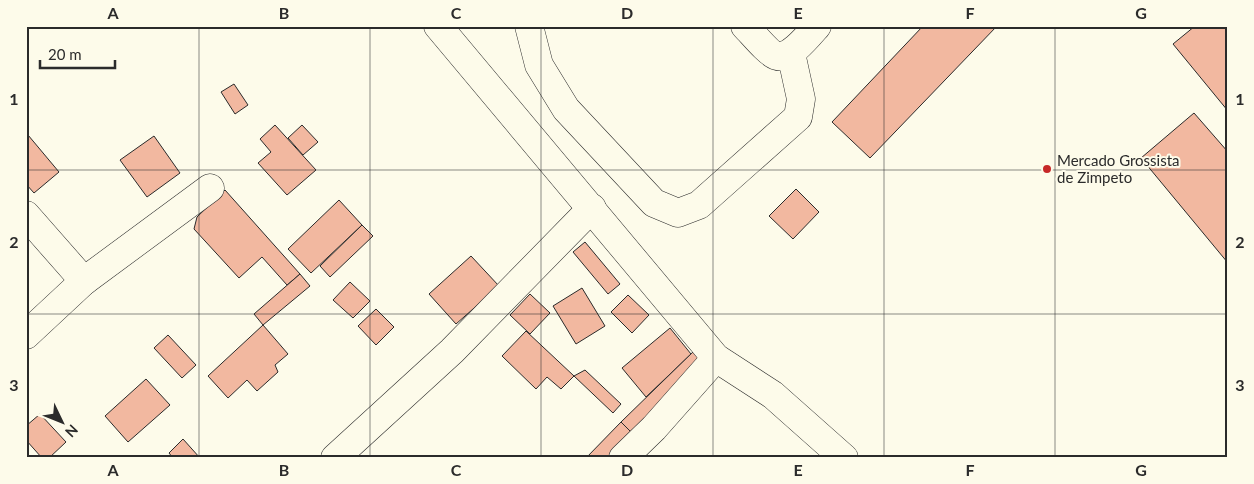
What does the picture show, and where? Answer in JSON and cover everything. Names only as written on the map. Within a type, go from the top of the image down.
[{"type":"street","points":[[438,26],[716,358],[773,395],[844,458]]},
{"type":"street","points":[[529,26],[539,65],[566,109],[654,203],[678,213],[700,206],[798,117],[801,99],[791,53]]},
{"type":"street","points":[[745,26],[776,56],[783,57],[791,53],[817,26]]},
{"type":"street","points":[[26,334],[84,280],[210,188]]},
{"type":"street","points":[[335,458],[441,362],[592,208]]},
{"type":"street","points":[[26,215],[84,280]]},
{"type":"street","points":[[623,458],[654,428],[716,358]]},
{"type":"building","points":[[923,26],[997,26],[870,158],[832,122]]},
{"type":"building","points":[[1195,26],[1228,26],[1228,111],[1173,44]]},
{"type":"building","points":[[234,84],[248,105],[235,114],[221,92]]},
{"type":"building","points":[[1194,113],[1228,152],[1228,263],[1141,158]]},
{"type":"building","points":[[275,125],[316,170],[287,195],[258,163],[271,152],[260,139]]},
{"type":"building","points":[[302,125],[318,142],[303,155],[288,138]]},
{"type":"building","points":[[28,135],[59,172],[34,193],[26,184],[26,137]]},
{"type":"building","points":[[154,136],[180,173],[147,197],[120,160]]},
{"type":"building","points":[[796,189],[819,212],[793,239],[769,216]]},
{"type":"building","points":[[225,190],[300,274],[287,285],[262,257],[239,278],[194,229],[197,217]]},
{"type":"building","points":[[339,200],[362,225],[311,273],[288,249]]},
{"type":"building","points":[[362,225],[373,236],[330,277],[320,266]]},
{"type":"building","points":[[585,242],[620,284],[608,294],[573,252]]},
{"type":"building","points":[[471,256],[499,286],[456,324],[429,294]]},
{"type":"building","points":[[300,274],[310,286],[263,325],[254,314]]},
{"type":"building","points":[[350,282],[370,301],[353,318],[333,300]]},
{"type":"building","points":[[582,288],[605,326],[576,344],[553,306]]},
{"type":"building","points":[[530,294],[550,313],[530,334],[510,315]]},
{"type":"building","points":[[628,295],[649,315],[632,333],[611,312]]},
{"type":"building","points":[[376,309],[394,327],[376,345],[358,326]]},
{"type":"building","points":[[263,325],[288,354],[275,365],[278,372],[257,391],[247,380],[228,398],[208,376]]},
{"type":"building","points":[[670,328],[691,354],[646,397],[622,368]]},
{"type":"building","points":[[526,331],[574,376],[561,389],[547,377],[536,389],[502,356]]},
{"type":"building","points":[[168,335],[196,365],[182,378],[154,348]]},
{"type":"building","points":[[696,349],[709,361],[633,434],[621,422]]},
{"type":"building","points":[[585,370],[621,404],[613,413],[574,376]]},
{"type":"building","points":[[146,379],[170,405],[128,442],[105,416]]},
{"type":"building","points":[[40,414],[66,442],[49,458],[42,458],[26,440],[26,426]]},
{"type":"building","points":[[621,422],[633,434],[609,458],[586,458]]},
{"type":"building","points":[[183,439],[200,458],[173,458],[169,453]]},
{"type":"place","name":"Mercado Grossista de Zimpeto","points":[[1047,169]]}]
